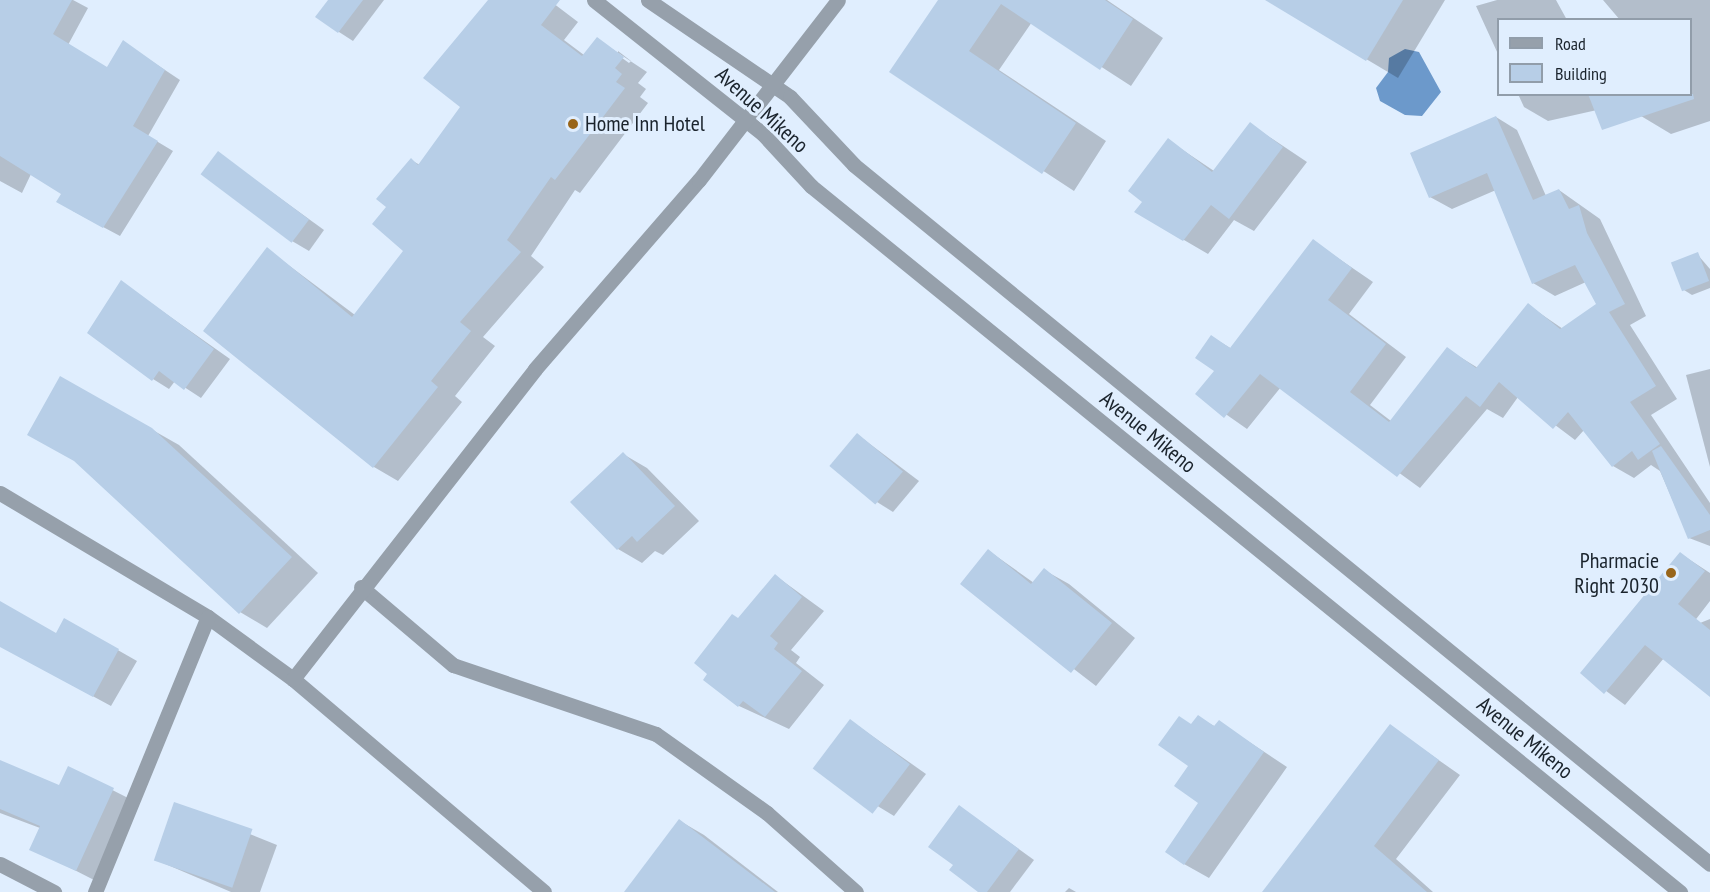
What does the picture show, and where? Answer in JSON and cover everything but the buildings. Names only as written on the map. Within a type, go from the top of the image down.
[{"type":"street","name":"Avenue Mikeno","points":[[594,0],[746,120],[811,186],[1680,892]]},
{"type":"street","name":"Avenue Mikeno","points":[[648,0],[790,97],[854,165],[1710,864]]},
{"type":"street","points":[[293,679],[361,587],[542,360],[746,120],[770,84],[838,0]]},
{"type":"street","points":[[0,493],[208,617],[293,679],[544,892]]},
{"type":"street","points":[[361,587],[453,665],[656,734],[767,813],[856,892]]},
{"type":"street","points":[[95,892],[208,617]]},
{"type":"street","points":[[0,864],[54,892]]},
{"type":"water","points":[[1405,49],[1419,52],[1441,92],[1422,116],[1405,115],[1380,101],[1376,88],[1388,72],[1389,58]]},
{"type":"place","name":"Home Inn Hotel","points":[[573,124]]},
{"type":"place","name":"Pharmacie Right 2030","points":[[1671,573]]}]
